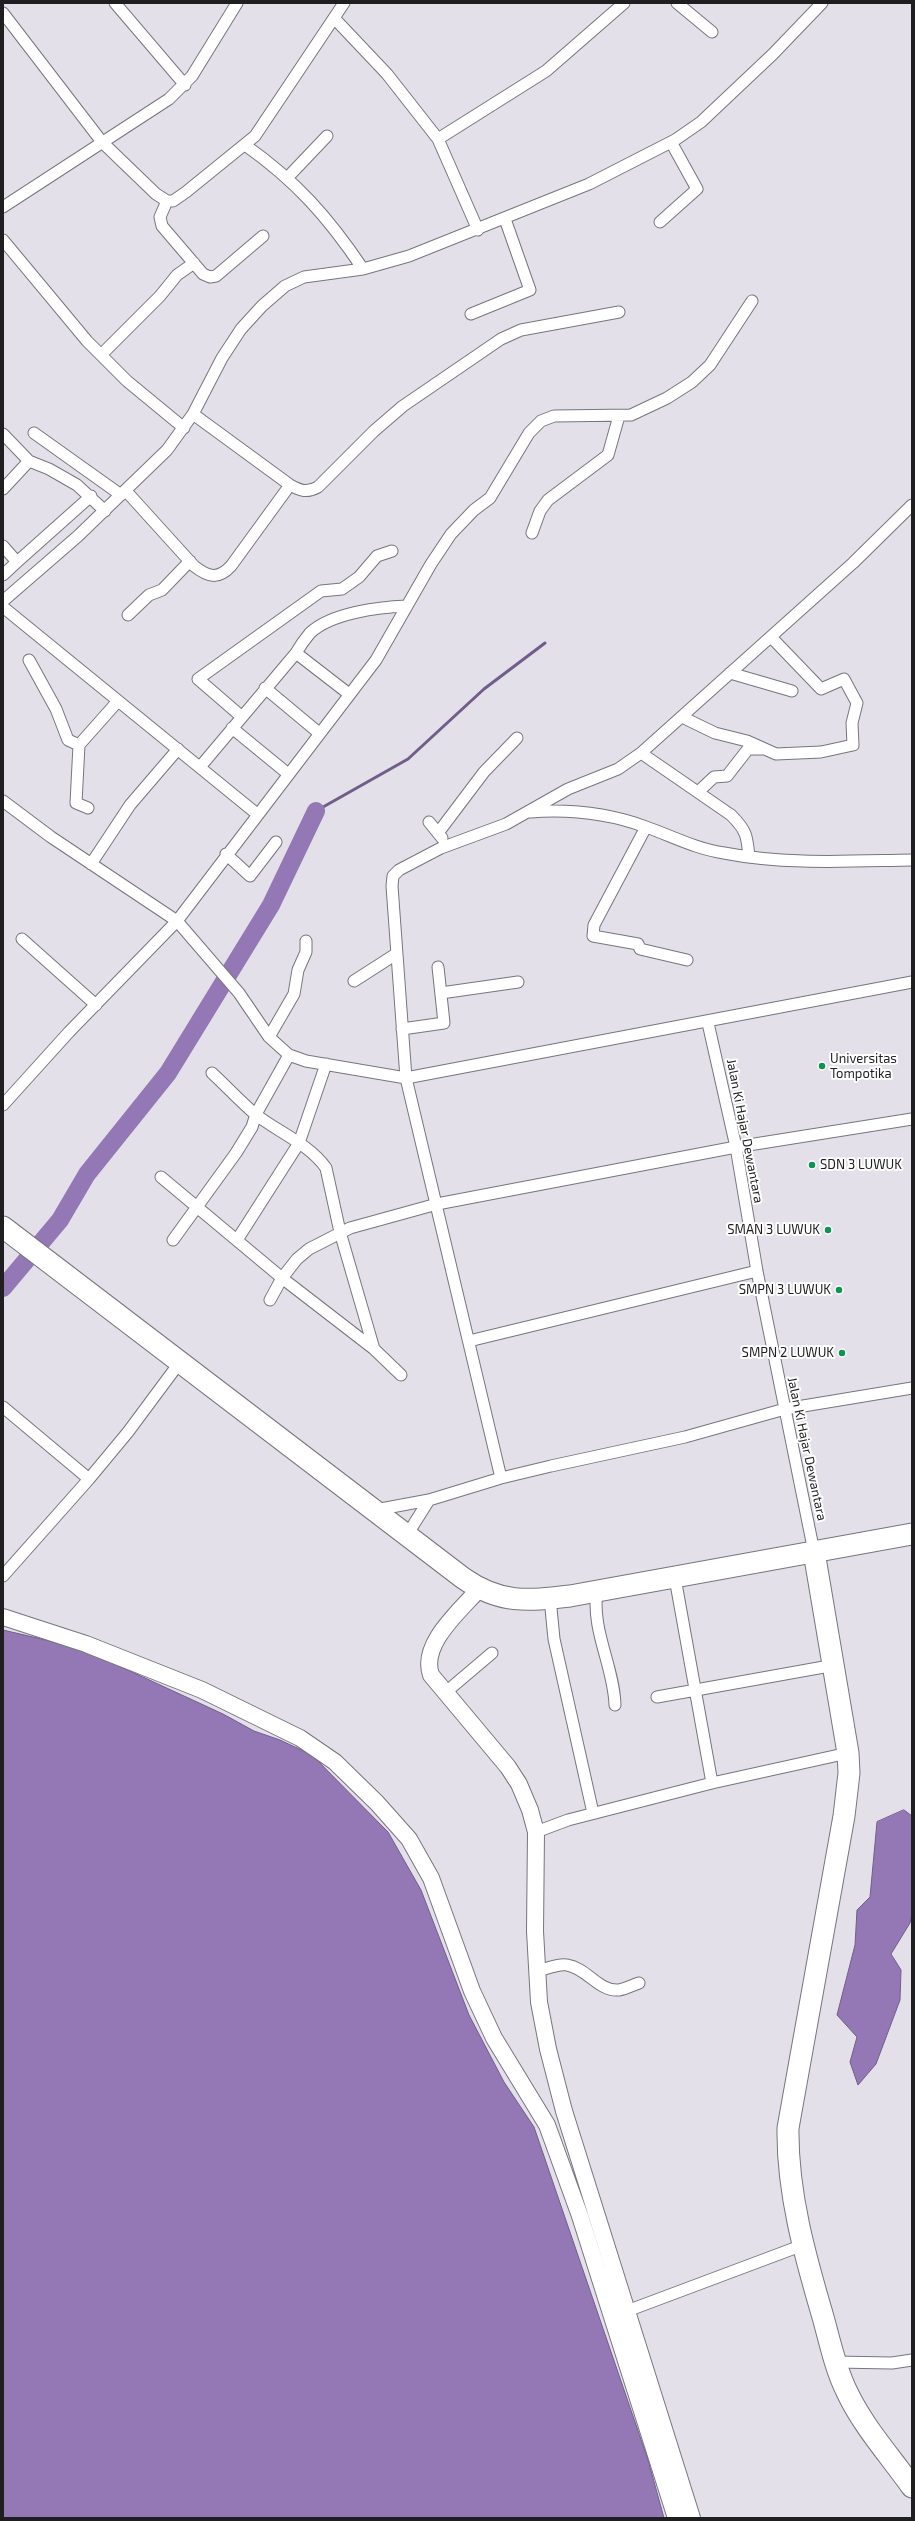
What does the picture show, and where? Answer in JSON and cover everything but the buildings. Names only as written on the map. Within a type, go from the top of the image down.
[{"type":"highway","points":[[3,1227],[479,1589],[501,1598],[516,1600],[550,1598],[597,1591],[676,1578],[912,1534]]},
{"type":"highway","points":[[814,1552],[835,1665],[848,1753],[849,1773],[844,1816],[788,2128],[788,2159],[803,2245],[835,2362],[847,2392],[860,2416],[912,2487]]},
{"type":"street","points":[[114,3],[185,85]]},
{"type":"street","points":[[3,207],[169,99],[185,85],[237,3]]},
{"type":"street","points":[[3,13],[102,142],[156,194],[167,201],[173,201],[245,145],[262,128],[344,3]]},
{"type":"street","points":[[438,139],[546,71],[624,3]]},
{"type":"street","points":[[677,3],[712,32]]},
{"type":"street","points":[[3,601],[105,511],[167,450],[193,414],[222,358],[241,329],[262,306],[285,286],[304,277],[363,269],[409,256],[478,230],[589,184],[671,142],[701,122],[773,54],[822,3]]},
{"type":"street","points":[[334,18],[387,74],[438,139],[478,230]]},
{"type":"street","points":[[288,178],[327,136]]},
{"type":"street","points":[[660,222],[697,190],[671,142]]},
{"type":"street","points":[[245,145],[288,178],[339,233],[363,269]]},
{"type":"street","points":[[167,201],[160,217],[162,226],[203,274],[210,277],[216,276],[263,236]]},
{"type":"street","points":[[471,314],[530,290],[505,219]]},
{"type":"street","points":[[3,240],[44,292],[101,354],[127,381],[184,428]]},
{"type":"street","points":[[101,354],[160,296],[177,275],[194,263]]},
{"type":"street","points":[[3,1105],[177,921],[287,773],[376,660],[430,564],[451,534],[474,510],[490,498],[500,484],[518,447],[541,421],[554,416],[619,416],[643,411],[692,382],[710,365],[752,300]]},
{"type":"street","points":[[193,414],[290,485],[302,491],[310,492],[318,487],[374,431],[403,406],[500,339],[521,330],[619,312]]},
{"type":"street","points":[[532,533],[540,511],[548,500],[608,455],[619,416]]},
{"type":"street","points":[[34,433],[124,493],[190,561],[204,574],[213,576],[224,574],[290,485]]},
{"type":"street","points":[[3,434],[30,461],[70,480],[91,496],[105,511]]},
{"type":"street","points":[[3,489],[30,461]]},
{"type":"street","points":[[3,576],[91,496]]},
{"type":"street","points":[[501,1478],[406,1078],[396,954],[393,876],[399,870],[447,845],[490,831],[528,812],[568,789],[618,769],[641,753],[853,563],[912,505]]},
{"type":"street","points":[[3,546],[17,562]]},
{"type":"street","points":[[242,717],[198,679],[321,591],[342,589],[360,577],[377,556],[392,551]]},
{"type":"street","points":[[128,615],[149,595],[162,590],[190,561]]},
{"type":"street","points":[[3,606],[257,814]]},
{"type":"street","points":[[200,767],[296,653],[311,632],[329,621],[373,609],[407,606]]},
{"type":"street","points":[[682,717],[715,733],[747,741],[776,754],[821,752],[853,745],[852,723],[857,703],[844,679],[821,689],[771,637]]},
{"type":"street","points":[[296,653],[349,694]]},
{"type":"street","points":[[29,660],[56,709],[68,740],[79,745]]},
{"type":"street","points":[[730,673],[792,691]]},
{"type":"street","points":[[265,688],[319,733]]},
{"type":"street","points":[[88,808],[76,803],[79,745],[118,701]]},
{"type":"street","points":[[232,728],[287,773]]},
{"type":"street","points":[[438,833],[484,772],[517,738]]},
{"type":"street","points":[[91,864],[130,805],[178,749]]},
{"type":"street","points":[[698,792],[714,777],[727,776],[748,749],[763,749]]},
{"type":"street","points":[[641,753],[731,815],[743,827],[747,836],[749,857]]},
{"type":"street","points":[[3,801],[91,864],[177,921],[239,993],[269,1037],[289,1055],[306,1062],[406,1078],[708,1023],[912,982]]},
{"type":"street","points":[[528,812],[554,810],[587,812],[646,827],[698,847],[749,857],[816,861],[912,860]]},
{"type":"street","points":[[429,822],[447,845]]},
{"type":"street","points":[[646,827],[594,925],[593,936],[638,944],[640,949],[687,960]]},
{"type":"street","points":[[226,854],[250,876],[276,842]]},
{"type":"street","points":[[22,939],[96,1005]]},
{"type":"street","points":[[269,1037],[294,994],[298,970],[306,952],[306,941]]},
{"type":"street","points":[[354,981],[396,954]]},
{"type":"street","points":[[402,1029],[444,1023],[438,967]]},
{"type":"street","points":[[441,993],[518,982]]},
{"type":"street","name":"Jalan Ki Hajar Dewantara","points":[[708,1023],[736,1147],[757,1271],[814,1552]]},
{"type":"street","points":[[173,1240],[198,1207],[248,1134],[256,1114],[289,1055]]},
{"type":"street","points":[[237,1240],[299,1143],[326,1064]]},
{"type":"street","points":[[212,1073],[256,1114],[299,1143],[321,1161],[326,1168],[340,1232],[374,1349]]},
{"type":"street","points":[[270,1300],[282,1278],[297,1259],[309,1248],[340,1232],[437,1204],[736,1147],[912,1119]]},
{"type":"street","points":[[161,1177],[282,1278],[374,1349],[401,1376]]},
{"type":"street","points":[[469,1341],[757,1271]]},
{"type":"street","points":[[3,1576],[89,1479],[128,1432],[180,1362]]},
{"type":"street","points":[[375,1510],[429,1500],[501,1478],[684,1437],[785,1409],[912,1388]]},
{"type":"street","points":[[3,1407],[89,1479]]},
{"type":"street","points":[[407,1535],[429,1500]]},
{"type":"street","points":[[676,1578],[712,1782]]},
{"type":"street","points":[[479,1589],[442,1633],[430,1654],[428,1665],[431,1675],[508,1767],[519,1784],[536,1832],[537,1971],[539,2002],[548,2049],[564,2111],[627,2311],[676,2518]]},
{"type":"street","points":[[597,1591],[595,1603],[606,1665],[615,1693],[615,1705]]},
{"type":"street","points":[[550,1598],[554,1639],[593,1813]]},
{"type":"street","points":[[3,1617],[86,1644],[202,1690],[300,1738],[335,1762],[377,1803],[409,1839],[431,1878],[472,1991],[494,2038],[545,2119],[568,2178],[657,2433],[692,2518]]},
{"type":"street","points":[[446,1692],[492,1653]]},
{"type":"street","points":[[657,1697],[835,1665]]},
{"type":"street","points":[[536,1832],[593,1813],[712,1782],[848,1753]]},
{"type":"street","points":[[537,1971],[566,1964],[576,1967],[604,1987],[610,1989],[619,1990],[639,1983]]},
{"type":"street","points":[[545,2119],[554,2112],[564,2111]]},
{"type":"street","points":[[627,2311],[803,2245]]},
{"type":"street","points":[[835,2362],[892,2363],[912,2360]]},
{"type":"shaded area","points":[[3,1630],[80,1648],[223,1714],[254,1731],[280,1740],[312,1755],[388,1832],[421,1890],[469,2015],[504,2082],[534,2127],[648,2460],[664,2518],[3,2518]]},
{"type":"shaded area","points":[[904,1810],[912,1816],[912,1913],[910,1923],[891,1954],[901,1970],[900,2000],[876,2064],[858,2085],[850,2062],[857,2037],[837,2015],[855,1945],[857,1910],[870,1897],[877,1822]]},
{"type":"waterway","points":[[316,811],[408,759],[484,689],[545,643]]},
{"type":"waterway","points":[[3,1288],[60,1220],[87,1174],[168,1073],[271,905],[316,811]]},
{"type":"place","name":"Universitas Tompotika","points":[[822,1066]]},
{"type":"place","name":"SDN 3 LUWUK","points":[[812,1165]]},
{"type":"place","name":"SMAN 3 LUWUK","points":[[828,1230]]},
{"type":"place","name":"SMPN 3 LUWUK","points":[[839,1290]]},
{"type":"place","name":"SMPN 2 LUWUK","points":[[842,1353]]}]
